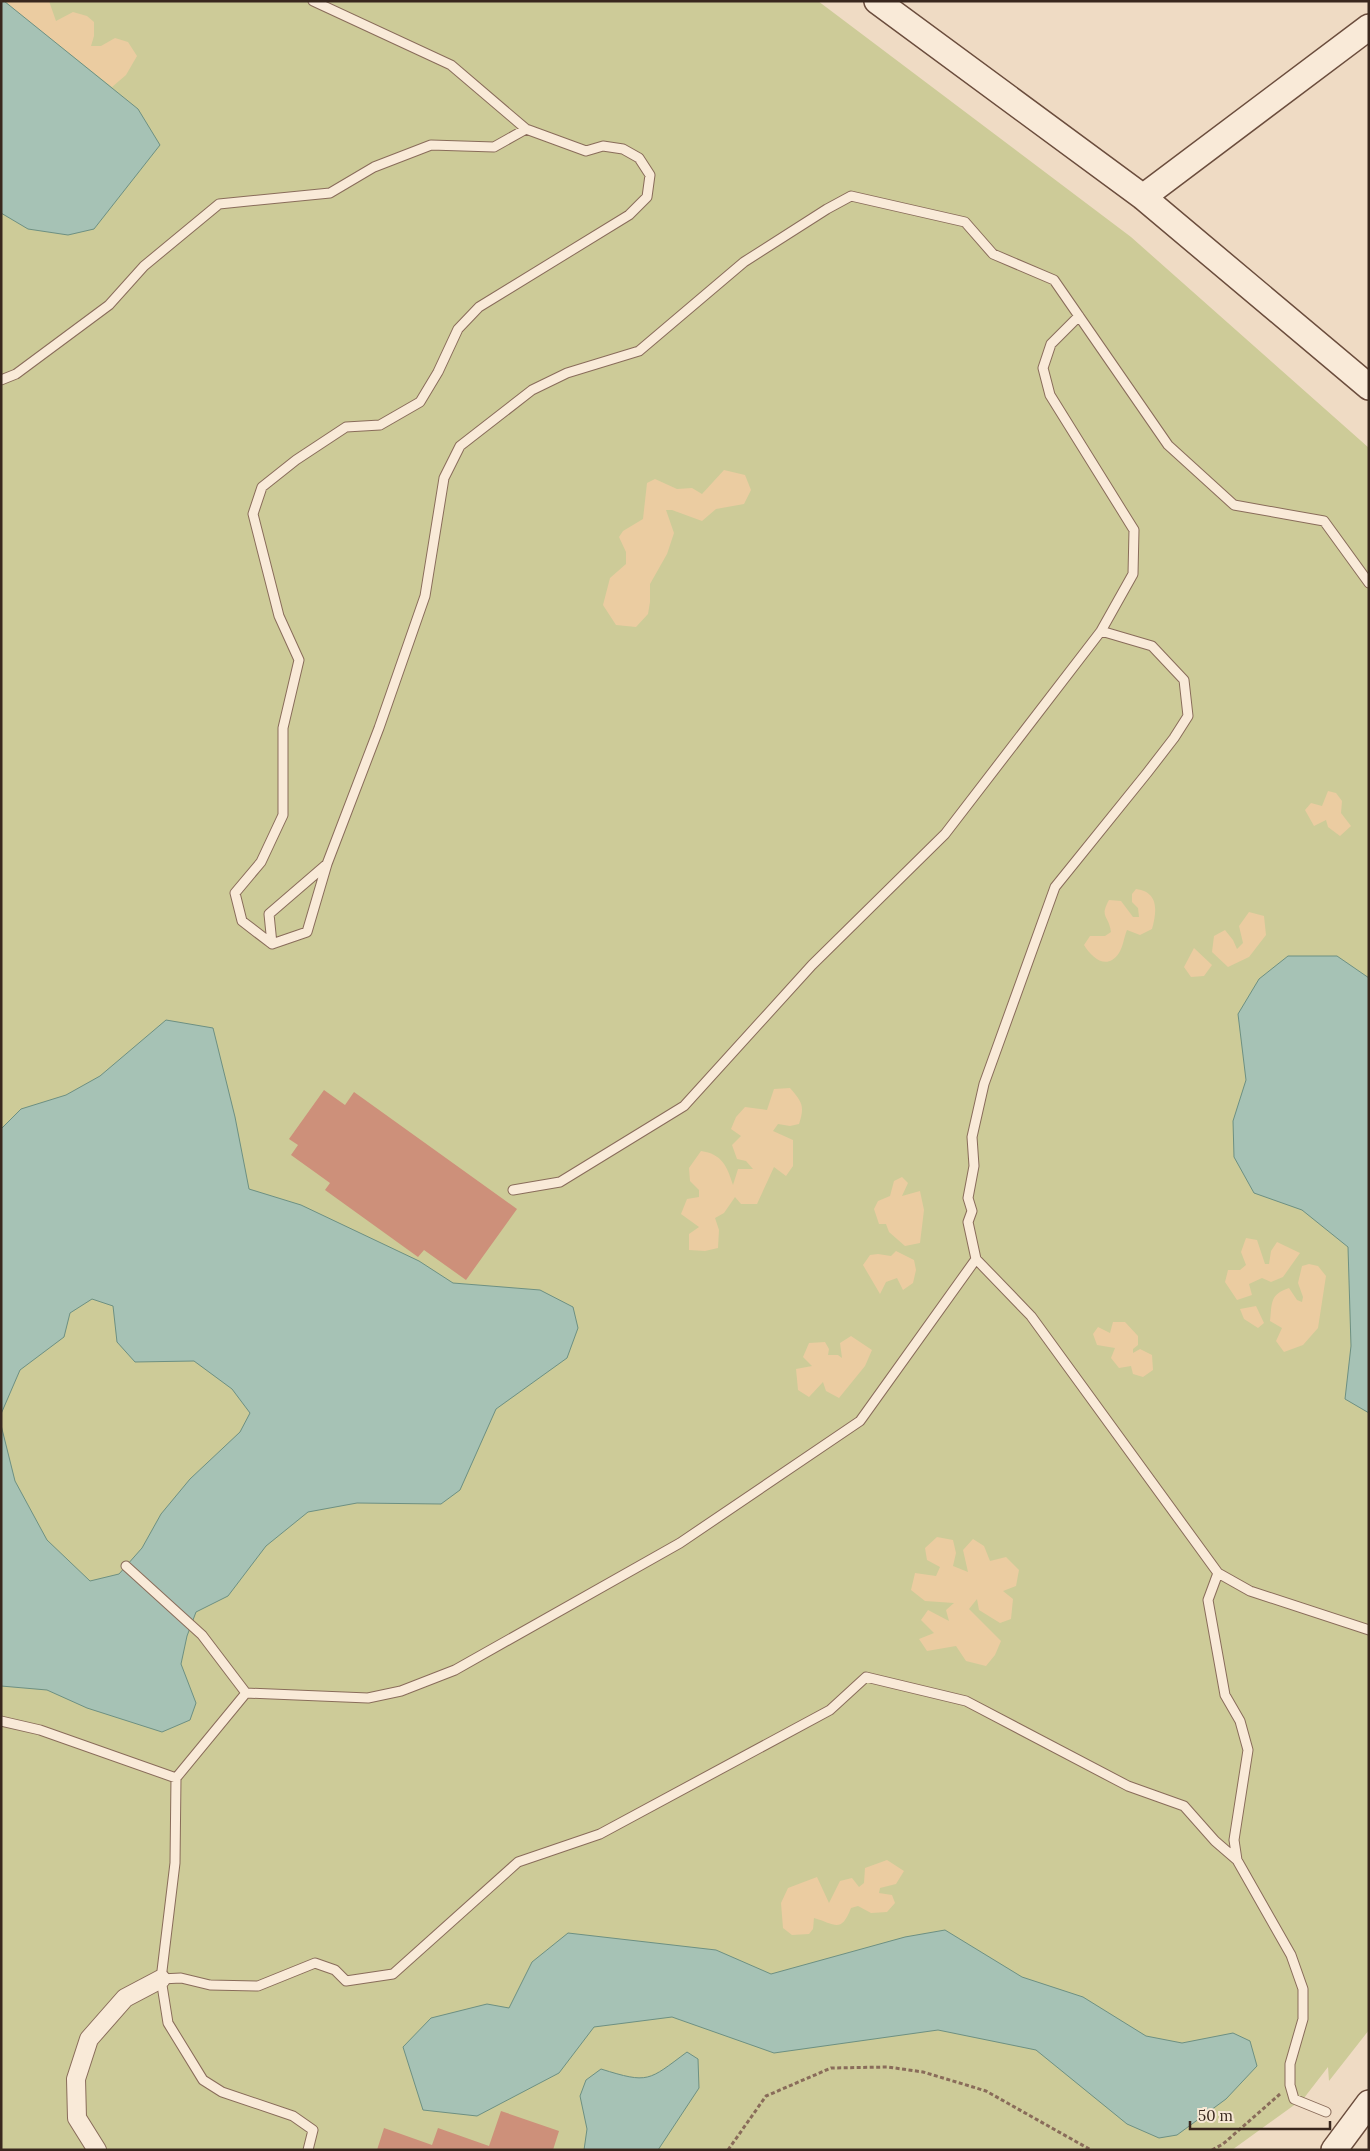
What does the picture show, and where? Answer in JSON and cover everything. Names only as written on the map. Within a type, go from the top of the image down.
[{"type":"street","points":[[877,1],[1143,197],[1369,387]]},
{"type":"street","points":[[1143,197],[1369,27]]},
{"type":"street","points":[[97,2150],[77,2118],[76,2079],[89,2039],[125,1998],[161,1979]]},
{"type":"street","points":[[1334,2150],[1369,2103]]},
{"type":"lane","points":[[272,944],[242,921],[235,893],[261,862],[283,815],[283,728],[299,660],[279,616],[253,514],[262,487],[346,426],[380,425],[420,402],[438,372],[458,329],[479,307],[629,215],[647,197],[650,175],[639,158],[623,149],[603,146],[586,151],[526,128],[451,65],[313,1]]},
{"type":"lane","points":[[1,380],[16,374],[109,305],[144,266],[219,204],[330,193],[374,167],[431,145],[494,147],[526,128]]},
{"type":"lane","points":[[272,944],[307,932],[327,864],[379,728],[425,596],[444,478],[460,446],[532,390],[567,373],[639,352],[744,262],[827,209],[851,196],[965,222],[993,254],[1054,280],[1168,445],[1234,505],[1324,521],[1369,583]]},
{"type":"lane","points":[[513,1190],[560,1182],[684,1106],[812,965],[945,834],[1101,631],[1133,574],[1134,530],[1050,395],[1042,368],[1051,344],[1079,316]]},
{"type":"lane","points":[[1101,631],[1152,646],[1184,680],[1188,716],[1147,773],[1055,887],[984,1084],[972,1137],[974,1166],[968,1198],[972,1211],[968,1222],[976,1259],[1031,1316],[1218,1573],[1250,1590],[1369,1630]]},
{"type":"lane","points":[[272,944],[269,914],[327,864]]},
{"type":"lane","points":[[246,1693],[368,1698],[401,1691],[455,1670],[680,1542],[860,1421],[976,1259]]},
{"type":"lane","points":[[126,1566],[202,1635],[246,1693]]},
{"type":"lane","points":[[1218,1573],[1208,1600],[1225,1695],[1240,1720],[1248,1750],[1234,1840],[1237,1860]]},
{"type":"lane","points":[[161,1979],[181,1978],[210,1985],[258,1986],[314,1963],[335,1970],[346,1982],[393,1974],[518,1862],[600,1834],[830,1710],[866,1677],[966,1701],[1128,1786],[1184,1806],[1215,1841],[1237,1860],[1291,1955],[1303,1989],[1303,2019],[1290,2064],[1290,2086],[1294,2099],[1326,2112]]},
{"type":"lane","points":[[246,1693],[176,1778],[175,1862],[161,1979],[168,2023],[203,2080],[222,2092],[293,2116],[313,2130],[308,2150]]},
{"type":"lane","points":[[1,1721],[40,1730],[176,1778]]},
{"type":"path","points":[[728,2150],[766,2096],[831,2068],[888,2068],[923,2072],[986,2091],[1091,2150]]},
{"type":"path","points":[[1212,2150],[1223,2144],[1290,2086]]},
{"type":"shaded area","points":[[1,1],[818,1],[1131,237],[1369,448],[1369,2030],[1329,2081],[1328,2067],[1304,2098],[1232,2150],[1,2150]]},
{"type":"shaded area","points":[[1,1],[4,1],[138,109],[160,145],[94,229],[68,235],[28,229],[1,213]]},
{"type":"shaded area","points":[[1288,956],[1337,956],[1369,978],[1369,1413],[1345,1399],[1351,1346],[1348,1247],[1302,1210],[1254,1193],[1234,1157],[1233,1121],[1246,1080],[1238,1014],[1259,979]]},
{"type":"shaded area","points":[[166,1020],[213,1028],[235,1117],[249,1189],[301,1205],[419,1261],[453,1283],[540,1290],[573,1307],[578,1328],[567,1358],[496,1409],[460,1490],[441,1504],[357,1503],[308,1512],[266,1546],[228,1596],[196,1612],[187,1636],[181,1664],[196,1703],[190,1720],[162,1732],[87,1708],[47,1690],[1,1686],[1,1425],[15,1481],[47,1540],[90,1581],[119,1574],[142,1548],[161,1514],[190,1479],[240,1432],[250,1413],[232,1389],[194,1361],[135,1362],[117,1342],[113,1306],[92,1299],[70,1313],[64,1337],[20,1370],[1,1414],[1,1129],[21,1109],[66,1095],[100,1076]]},
{"type":"shaded area","points":[[945,1930],[1022,1977],[1083,1997],[1146,2036],[1182,2043],[1233,2033],[1250,2041],[1257,2066],[1226,2099],[1177,2135],[1159,2138],[1127,2124],[1036,2050],[938,2030],[774,2053],[672,2017],[594,2027],[559,2073],[477,2116],[423,2110],[403,2047],[431,2018],[487,2004],[509,2008],[532,1962],[568,1933],[716,1950],[771,1974],[905,1937]]},
{"type":"shaded area","points":[[687,2052],[698,2059],[699,2088],[658,2150],[584,2150],[587,2129],[580,2096],[586,2080],[601,2069],[629,2077],[647,2077],[664,2069]]},
{"type":"sand","points":[[3,1],[49,1],[56,21],[73,12],[87,16],[94,22],[94,36],[91,46],[101,46],[115,38],[128,42],[137,56],[126,75],[112,87]]},
{"type":"sand","points":[[724,470],[745,475],[751,490],[744,504],[716,509],[702,521],[672,510],[666,510],[674,533],[667,554],[650,584],[648,614],[636,627],[616,625],[603,605],[610,578],[626,564],[626,552],[619,537],[623,531],[643,519],[647,483],[655,479],[677,489],[692,488],[702,494]]},
{"type":"sand","points":[[1328,791],[1336,793],[1342,801],[1341,813],[1351,826],[1340,836],[1328,827],[1326,820],[1314,826],[1305,810],[1311,803],[1322,806]]},
{"type":"sand","points":[[1136,889],[1149,894],[1155,903],[1152,929],[1140,935],[1127,930],[1119,953],[1110,961],[1100,961],[1084,945],[1090,936],[1105,936],[1111,932],[1105,914],[1109,900],[1121,901],[1133,917],[1139,917],[1138,908],[1132,902],[1132,894]]},
{"type":"sand","points":[[1249,912],[1264,916],[1266,935],[1249,957],[1228,967],[1212,952],[1214,936],[1225,930],[1237,949],[1243,943],[1239,926]]},
{"type":"sand","points":[[1194,948],[1212,965],[1204,976],[1191,977],[1184,967]]},
{"type":"sand","points":[[790,1088],[802,1108],[799,1124],[790,1126],[778,1124],[773,1131],[793,1140],[793,1166],[786,1176],[774,1167],[757,1204],[741,1204],[735,1197],[724,1213],[715,1218],[719,1230],[718,1248],[705,1251],[689,1250],[689,1234],[699,1227],[681,1214],[687,1199],[699,1197],[699,1190],[690,1181],[689,1168],[701,1151],[714,1155],[723,1162],[733,1185],[738,1169],[753,1169],[746,1161],[737,1159],[732,1145],[741,1136],[731,1129],[736,1117],[745,1107],[767,1110],[774,1089]]},
{"type":"sand","points":[[902,1177],[908,1183],[902,1196],[920,1191],[924,1210],[920,1243],[905,1246],[889,1232],[886,1224],[879,1224],[874,1209],[878,1201],[890,1196],[894,1181]]},
{"type":"sand","points":[[1246,1238],[1257,1240],[1265,1264],[1269,1264],[1271,1251],[1277,1242],[1300,1253],[1283,1277],[1271,1282],[1262,1278],[1249,1284],[1252,1295],[1237,1300],[1225,1282],[1228,1270],[1240,1270],[1246,1265],[1241,1252]]},
{"type":"sand","points":[[896,1251],[914,1260],[916,1270],[913,1283],[903,1290],[897,1278],[886,1282],[880,1294],[863,1265],[870,1255],[891,1256]]},
{"type":"sand","points":[[1309,1264],[1318,1266],[1326,1276],[1318,1328],[1303,1345],[1284,1352],[1276,1341],[1282,1328],[1270,1321],[1273,1300],[1278,1293],[1289,1288],[1297,1300],[1302,1302],[1303,1297],[1298,1283],[1302,1266]]},
{"type":"sand","points":[[1256,1306],[1264,1323],[1258,1328],[1244,1319],[1240,1309]]},
{"type":"sand","points":[[1113,1322],[1125,1322],[1138,1336],[1138,1345],[1133,1349],[1133,1353],[1140,1349],[1152,1355],[1153,1370],[1143,1377],[1133,1374],[1131,1366],[1119,1368],[1111,1358],[1115,1348],[1097,1345],[1093,1334],[1098,1327],[1110,1333]]},
{"type":"sand","points":[[851,1336],[872,1350],[865,1366],[839,1398],[826,1391],[823,1382],[809,1397],[798,1390],[796,1369],[812,1366],[803,1357],[809,1343],[825,1342],[829,1349],[828,1355],[838,1355],[842,1358],[840,1343]]},
{"type":"sand","points":[[937,1537],[953,1540],[956,1553],[953,1566],[968,1572],[963,1550],[973,1539],[984,1546],[990,1561],[1006,1557],[1019,1570],[1016,1586],[1003,1591],[1013,1599],[1011,1619],[1000,1623],[979,1610],[977,1599],[969,1609],[1001,1641],[995,1655],[986,1666],[966,1661],[956,1646],[927,1651],[919,1639],[934,1633],[921,1620],[928,1610],[949,1621],[946,1610],[954,1603],[925,1601],[911,1590],[915,1573],[936,1576],[940,1567],[927,1560],[925,1548]]},
{"type":"sand","points":[[887,1860],[904,1871],[896,1884],[880,1888],[879,1893],[892,1895],[895,1903],[887,1912],[871,1913],[858,1906],[851,1908],[844,1921],[837,1925],[814,1918],[813,1929],[809,1934],[792,1935],[783,1928],[781,1903],[788,1888],[817,1877],[829,1903],[840,1881],[852,1878],[859,1887],[864,1883],[865,1868]]},
{"type":"building","points":[[324,1090],[345,1105],[354,1092],[517,1209],[466,1280],[424,1250],[418,1257],[325,1190],[330,1183],[291,1155],[298,1145],[289,1139]]},
{"type":"building","points":[[501,2111],[559,2131],[553,2150],[377,2150],[384,2128],[432,2145],[438,2128],[489,2146]]}]
